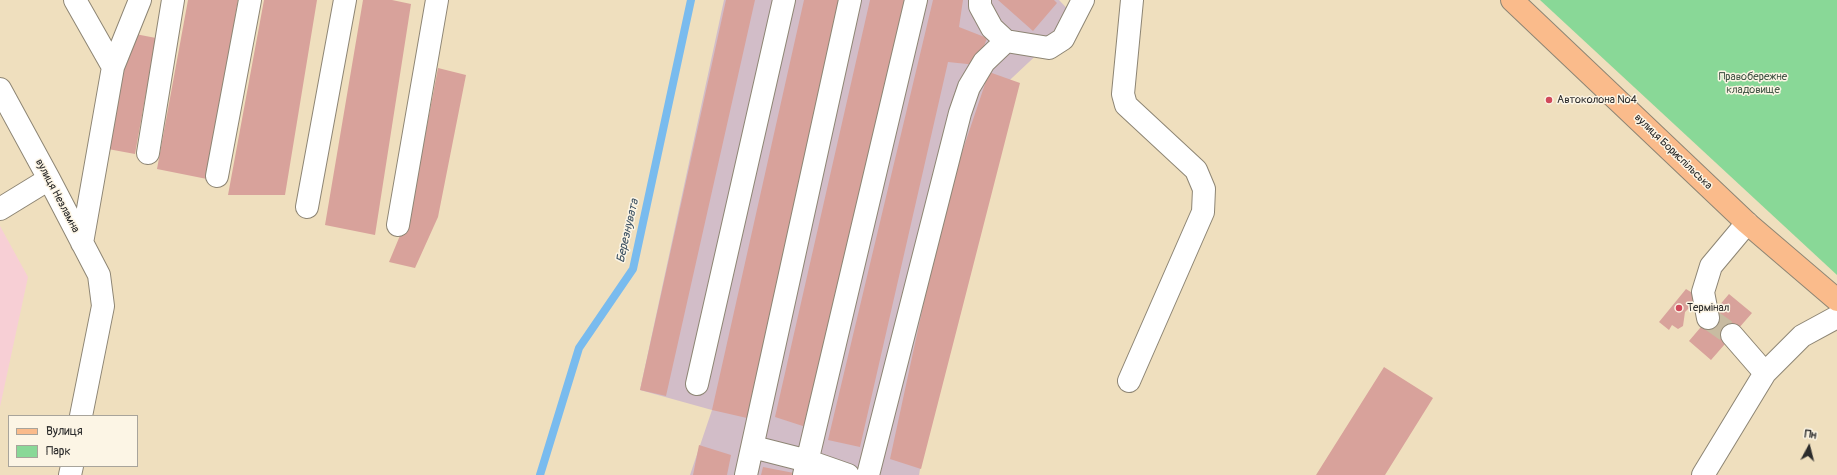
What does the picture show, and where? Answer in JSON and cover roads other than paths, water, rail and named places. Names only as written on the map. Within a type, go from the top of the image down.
[{"type":"main road","name":"вулиця Бориспільська","points":[[1512,0],[1747,223],[1837,300]]},
{"type":"street","points":[[74,0],[113,67]]},
{"type":"street","points":[[82,243],[113,67],[140,0]]},
{"type":"street","points":[[148,153],[173,0]]},
{"type":"street","points":[[217,176],[250,0]]},
{"type":"street","points":[[307,207],[345,0]]},
{"type":"street","points":[[398,225],[437,0]]},
{"type":"street","points":[[697,384],[784,0]]},
{"type":"street","points":[[746,475],[850,0]]},
{"type":"street","points":[[806,468],[916,0]]},
{"type":"street","points":[[980,0],[980,6],[992,28],[1006,42],[1048,48],[1063,39],[1083,0]]},
{"type":"street","points":[[1129,382],[1203,212],[1204,189],[1196,170],[1126,105],[1123,94],[1132,0]]},
{"type":"street","points":[[868,475],[960,113],[969,87],[984,62],[1006,42]]},
{"type":"street","name":"вулиця Незламна","points":[[0,89],[99,275],[103,306],[81,415]]},
{"type":"street","points":[[0,209],[49,179]]},
{"type":"street","points":[[1708,318],[1702,292],[1711,266],[1747,223]]},
{"type":"street","points":[[1703,475],[1765,373],[1802,336],[1837,317]]},
{"type":"street","points":[[1732,335],[1765,373]]},
{"type":"street","points":[[753,447],[806,468],[848,475]]},
{"type":"waterway","name":"Березнувата","points":[[540,475],[579,348],[633,269],[691,0]]},
{"type":"tunnel","points":[[1708,318],[1732,335]]},
{"type":"place","name":"Автоколона №4","points":[[1549,100]]},
{"type":"place","name":"Термінал","points":[[1679,308]]},
{"type":"park label","name":"Правобережне кладовище","points":[[1753,83]]}]
